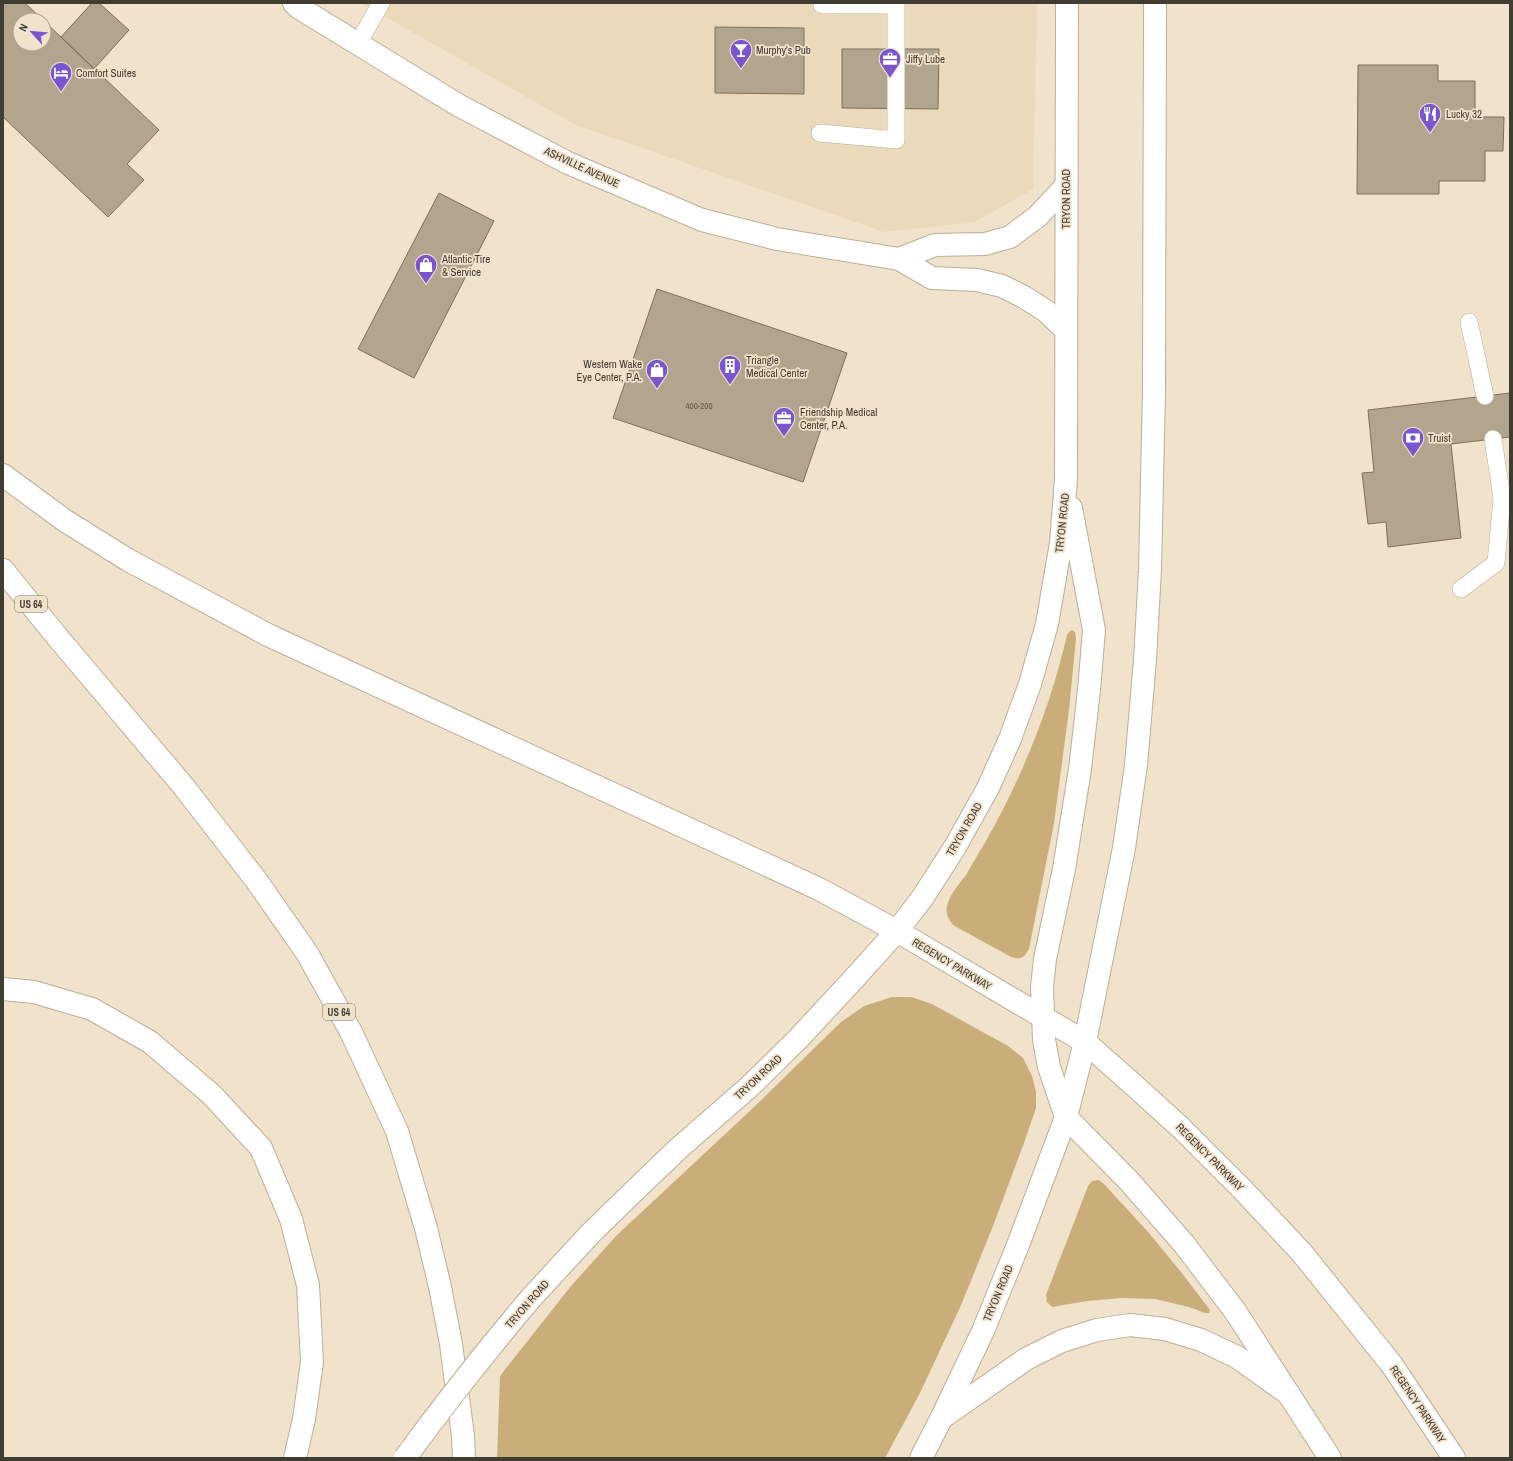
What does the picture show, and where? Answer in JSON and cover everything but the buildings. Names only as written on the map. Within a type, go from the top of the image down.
[{"type":"main road","name":"ASHVILLE AVENUE","points":[[294,3],[458,105],[568,163],[702,220],[777,239],[899,259],[932,278],[977,280],[1002,286],[1024,297],[1046,311],[1066,330]]},
{"type":"main road","name":"TRYON ROAD","points":[[405,1458],[488,1348],[531,1298],[590,1234],[679,1148],[749,1087],[797,1040],[897,931],[923,897],[955,847],[988,788],[1010,739],[1030,684],[1047,624],[1061,543],[1066,479],[1067,3]]},
{"type":"main road","name":"TRYON ROAD","points":[[921,1458],[942,1418],[983,1331],[1015,1252],[1066,1117],[1085,1042],[1124,848],[1136,766],[1145,660],[1150,569],[1154,392],[1155,3]]},
{"type":"main road","points":[[899,259],[935,245],[985,244],[1010,237],[1038,216],[1066,186]]},
{"type":"main road","name":"REGENCY PARKWAY","points":[[3,475],[64,520],[128,560],[268,635],[820,889],[897,931],[1085,1042],[1180,1127],[1243,1190],[1302,1253],[1392,1365],[1454,1458]]},
{"type":"main road","points":[[1066,479],[1094,630],[1089,690],[1078,777],[1064,869],[1042,987],[1042,1018],[1049,1067],[1066,1117],[1129,1181],[1184,1244],[1235,1311],[1330,1458]]},
{"type":"main road","name":"US 64","points":[[3,570],[184,787],[256,880],[307,953],[351,1032],[397,1131],[426,1228],[440,1287],[451,1344],[463,1436],[464,1458]]},
{"type":"main road","points":[[3,989],[34,992],[92,1009],[150,1042],[212,1095],[261,1148],[291,1219],[308,1285],[312,1362],[304,1419],[295,1458]]},
{"type":"main road","points":[[942,1418],[1026,1359],[1062,1341],[1096,1330],[1130,1325],[1165,1329],[1201,1340],[1237,1357],[1289,1394]]},
{"type":"lane","points":[[358,44],[381,3]]},
{"type":"lane","points":[[820,134],[896,140],[896,5],[822,5]]},
{"type":"lane","points":[[1469,322],[1485,396]]},
{"type":"lane","points":[[1461,588],[1496,563],[1502,498],[1493,439]]},
{"type":"shaded area","points":[[361,3],[1037,3],[1033,189],[975,222],[884,232],[576,125]]},
{"type":"shaded area","points":[[1072,630],[1075,632],[1076,638],[1069,710],[1054,823],[1029,949],[1022,958],[1014,958],[953,925],[947,914],[947,906],[952,893],[966,875],[997,821],[1022,770],[1052,690],[1067,635]]},
{"type":"shaded area","points":[[892,997],[911,997],[932,1004],[1008,1046],[1023,1058],[1032,1076],[1036,1092],[1036,1108],[993,1226],[962,1303],[920,1393],[885,1458],[497,1458],[500,1376],[571,1286],[617,1235],[752,1109],[841,1022],[864,1006]]},
{"type":"shaded area","points":[[1098,1180],[1103,1183],[1149,1233],[1210,1310],[1209,1313],[1155,1299],[1122,1298],[1087,1301],[1052,1307],[1047,1302],[1046,1295],[1088,1186],[1092,1181]]},
{"type":"place","name":"Murphy's Pub","points":[[741,70]]},
{"type":"place","name":"Jiffy Lube","points":[[890,78]]},
{"type":"place","name":"Comfort Suites","points":[[61,92]]},
{"type":"place","name":"Lucky 32","points":[[1430,134]]},
{"type":"place","name":"Atlantic Tire & Service","points":[[426,284]]},
{"type":"place","name":"Triangle Medical Center","points":[[730,386]]},
{"type":"place","name":"Western Wake Eye Center, P.A.","points":[[657,390]]},
{"type":"place","name":"Friendship Medical Center, P.A.","points":[[784,438]]},
{"type":"place","name":"Truist","points":[[1413,458]]}]
